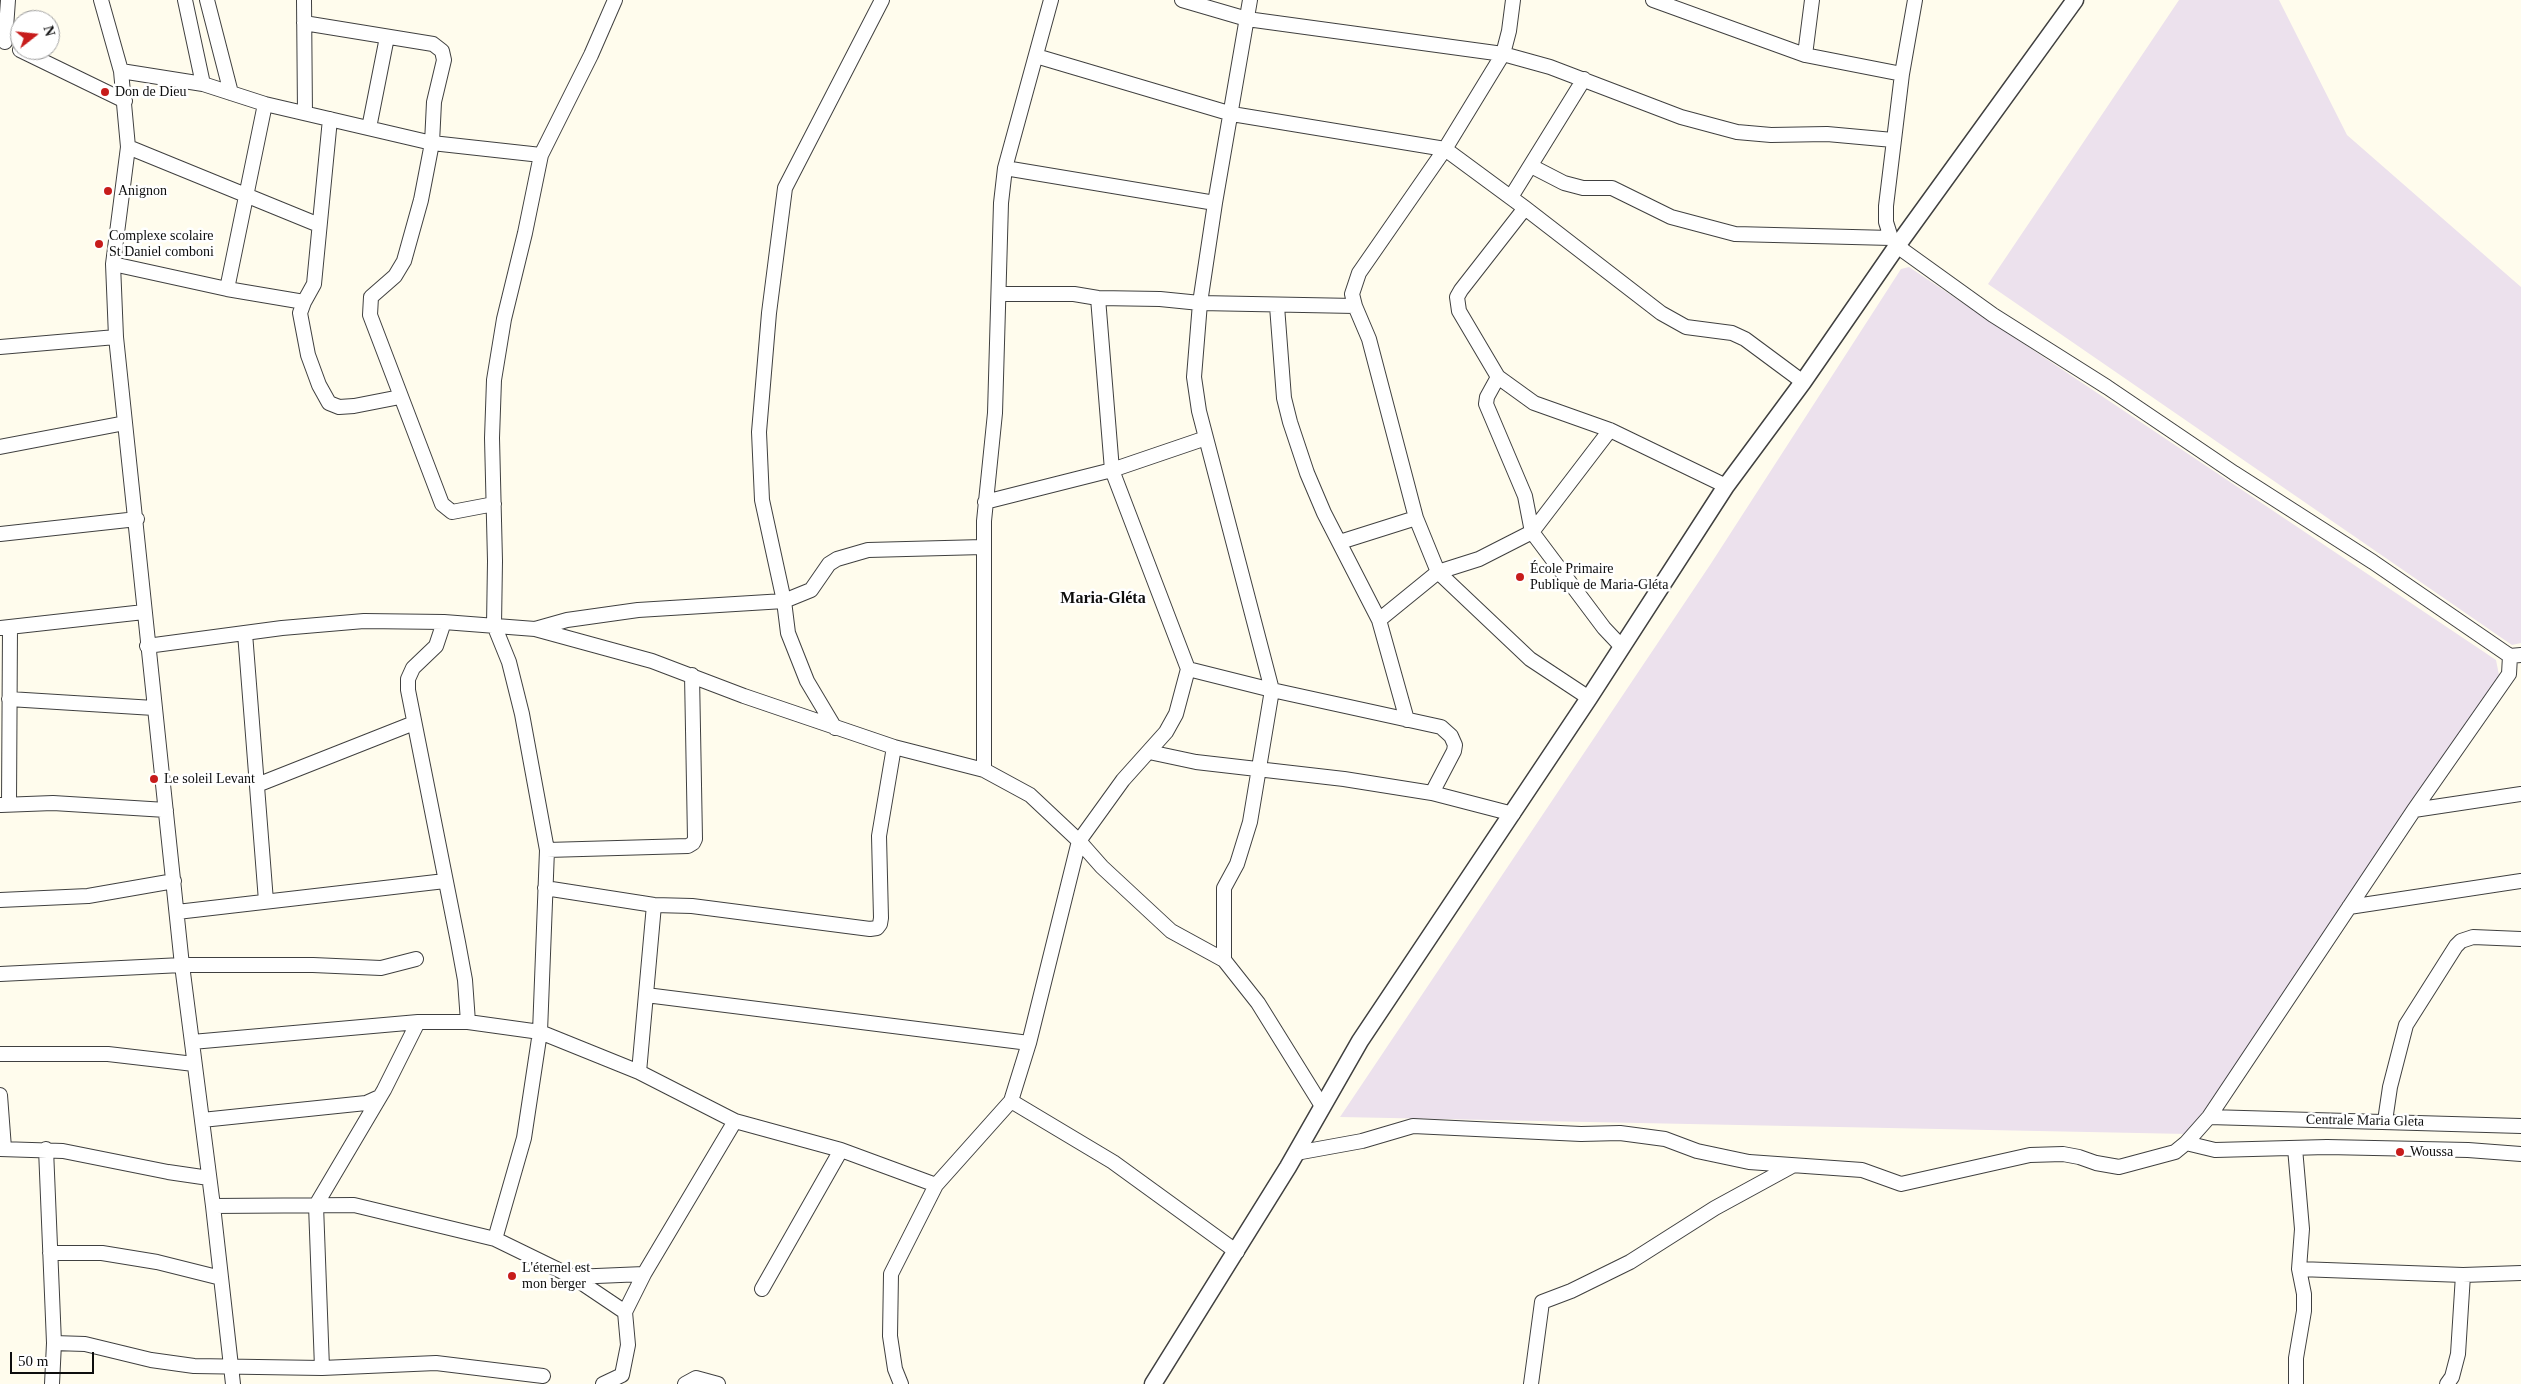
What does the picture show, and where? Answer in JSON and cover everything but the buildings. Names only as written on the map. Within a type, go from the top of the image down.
[{"type":"street","points":[[2,41],[8,0]]},
{"type":"street","points":[[101,0],[121,71],[128,147],[113,264],[116,337],[137,519],[147,646],[182,965],[210,1178],[233,1384]]},
{"type":"street","points":[[185,0],[204,84]]},
{"type":"street","points":[[207,0],[232,93]]},
{"type":"street","points":[[304,0],[304,113]]},
{"type":"street","points":[[495,1239],[524,1138],[540,1032],[547,850],[522,714],[508,662],[494,625],[495,561],[492,438],[494,380],[504,319],[525,233],[541,155],[591,55],[615,0]]},
{"type":"street","points":[[835,728],[807,681],[788,633],[784,601],[762,500],[758,460],[769,313],[783,198],[790,174],[882,0]]},
{"type":"street","points":[[984,770],[983,547],[985,502],[995,413],[1000,294],[1001,203],[1006,168],[1051,0]]},
{"type":"street","points":[[1182,0],[1247,18],[1504,54],[1584,79],[1681,117],[1737,132],[1772,135],[1827,134],[1893,140]]},
{"type":"street","points":[[1224,960],[1224,888],[1237,864],[1250,822],[1272,690],[1206,438],[1194,377],[1200,303],[1250,0]]},
{"type":"street","points":[[1513,0],[1504,54],[1445,149],[1359,273],[1352,294],[1355,306],[1369,338],[1416,518],[1438,572],[1530,659],[1589,698]]},
{"type":"street","points":[[1653,0],[1805,55],[1902,74]]},
{"type":"street","points":[[1805,55],[1812,0]]},
{"type":"street","points":[[1296,1153],[1362,1141],[1413,1126],[1471,1130],[1620,1134],[1664,1139],[1698,1151],[1733,1159],[1793,1166],[1862,1170],[1901,1184],[1977,1166],[2045,1153],[2079,1157],[2096,1164],[2119,1167],[2175,1152],[2186,1143],[2209,1117],[2414,810],[2509,674],[2516,656],[2234,473],[2107,386],[1993,315],[1894,242],[1886,222],[1886,206],[1902,74],[1915,0]]},
{"type":"street","points":[[1153,1384],[1237,1252],[1360,1041],[1513,814],[1726,486],[1803,382],[1894,242],[2075,0]]},
{"type":"street","points":[[304,23],[433,44],[442,50],[444,60],[434,102],[432,144],[421,200],[404,261],[395,276],[371,297],[369,303],[370,315],[442,504],[452,512],[494,504]]},
{"type":"street","points":[[369,128],[388,37]]},
{"type":"street","points":[[1036,56],[1232,114],[1445,149],[1526,208],[1667,318],[1686,327],[1732,333],[1745,339],[1803,382]]},
{"type":"street","points":[[40,60],[124,101]]},
{"type":"street","points":[[121,71],[204,84],[265,104],[432,144],[541,155]]},
{"type":"street","points":[[1511,197],[1584,79]]},
{"type":"street","points":[[227,289],[244,196],[265,104]]},
{"type":"street","points":[[330,119],[314,284],[300,313],[308,355],[318,385],[329,403],[339,407],[354,406],[400,397]]},
{"type":"street","points":[[128,147],[244,196],[319,225]]},
{"type":"street","points":[[1531,166],[1564,183],[1582,188],[1612,188],[1672,217],[1735,234],[1894,242]]},
{"type":"street","points":[[1006,168],[1215,203]]},
{"type":"street","points":[[1526,208],[1457,297],[1462,321],[1498,378],[1534,403],[1610,430],[1726,486]]},
{"type":"street","points":[[113,264],[227,289],[304,302]]},
{"type":"street","points":[[1000,294],[1074,294],[1098,298],[1160,298],[1200,303],[1277,306],[1355,306]]},
{"type":"street","points":[[901,1384],[894,1369],[890,1336],[891,1274],[936,1185],[1011,1100],[1030,1043],[1079,841],[1123,780],[1166,732],[1176,714],[1188,669],[1112,470],[1098,298]]},
{"type":"street","points":[[1277,306],[1284,398],[1290,422],[1316,496],[1379,620],[1407,720]]},
{"type":"street","points":[[0,347],[116,337]]},
{"type":"street","points":[[1498,378],[1488,396],[1486,404],[1525,496],[1532,532],[1604,628],[1621,646]]},
{"type":"street","points":[[0,447],[125,423]]},
{"type":"street","points":[[1379,620],[1438,572],[1479,559],[1532,532],[1610,430]]},
{"type":"street","points":[[985,502],[1112,470],[1206,438]]},
{"type":"street","points":[[1340,542],[1416,518]]},
{"type":"street","points":[[0,534],[137,519]]},
{"type":"street","points":[[536,629],[567,620],[638,610],[784,601],[811,590],[829,564],[850,555],[887,548],[983,547]]},
{"type":"street","points":[[144,612],[5,627],[9,698],[4,804],[53,803],[166,810]]},
{"type":"street","points":[[147,646],[245,633],[364,622],[444,622],[536,629],[616,650],[692,675],[744,696],[894,747],[984,770],[1030,795],[1079,841],[1102,867],[1171,931],[1224,960],[1258,1003],[1322,1106]]},
{"type":"street","points":[[444,622],[436,646],[413,668],[408,679],[408,690],[465,980],[468,1022]]},
{"type":"street","points":[[245,633],[266,901]]},
{"type":"street","points":[[1188,669],[1272,690],[1441,727],[1447,731],[1455,745],[1452,758],[1432,793]]},
{"type":"street","points":[[547,850],[688,846],[693,842],[695,839],[692,675]]},
{"type":"street","points":[[9,698],[154,708]]},
{"type":"street","points":[[257,785],[414,723]]},
{"type":"street","points":[[545,888],[654,905],[692,906],[870,929],[877,928],[881,918],[879,836],[894,747]]},
{"type":"street","points":[[1150,752],[1196,762],[1259,771],[1344,779],[1432,793],[1513,814]]},
{"type":"street","points":[[2414,810],[2521,794]]},
{"type":"street","points":[[177,912],[445,880]]},
{"type":"street","points":[[0,900],[88,896],[174,881]]},
{"type":"street","points":[[2349,907],[2521,881]]},
{"type":"street","points":[[639,1072],[654,905]]},
{"type":"street","points":[[2385,1121],[2392,1078],[2406,1025],[2456,946],[2461,940],[2473,937],[2521,939]]},
{"type":"street","points":[[0,974],[182,965],[313,965],[380,968],[416,959]]},
{"type":"street","points":[[646,995],[1030,1043]]},
{"type":"street","points":[[322,1368],[316,1205],[418,1022]]},
{"type":"street","points":[[192,1042],[418,1022],[468,1022],[540,1032],[639,1072],[735,1121],[841,1150],[936,1185]]},
{"type":"street","points":[[0,1054],[108,1054],[194,1064]]},
{"type":"street","points":[[0,1095],[2,1149],[46,1149],[210,1178]]},
{"type":"street","points":[[202,1120],[366,1102],[377,1098]]},
{"type":"street","points":[[1011,1100],[1113,1162],[1237,1252]]},
{"type":"street","name":"Centrale Maria Gleta","points":[[2209,1117],[2521,1126]]},
{"type":"street","points":[[604,1384],[622,1375],[628,1345],[625,1312],[644,1274],[735,1121]]},
{"type":"street","points":[[2186,1143],[2215,1150],[2295,1148],[2468,1150],[2521,1154]]},
{"type":"street","points":[[2295,1148],[2302,1229],[2299,1269],[2304,1294],[2304,1311],[2296,1358],[2296,1384]]},
{"type":"street","points":[[46,1149],[54,1343],[52,1384]]},
{"type":"street","points":[[762,1289],[841,1150]]},
{"type":"street","points":[[1531,1384],[1542,1302],[1630,1262],[1715,1208],[1793,1166]]},
{"type":"street","points":[[213,1206],[361,1206],[495,1239],[573,1277],[625,1312]]},
{"type":"street","points":[[50,1253],[102,1253],[157,1262],[221,1278]]},
{"type":"street","points":[[2299,1269],[2463,1275],[2521,1274]]},
{"type":"street","points":[[573,1277],[644,1274]]},
{"type":"street","points":[[2447,1384],[2452,1377],[2458,1354],[2463,1275]]},
{"type":"street","points":[[54,1343],[85,1344],[152,1360],[231,1368],[322,1368],[436,1363],[543,1376]]},
{"type":"street","points":[[685,1384],[696,1378],[718,1384]]},
{"type":"shaded area","points":[[2179,0],[2279,0],[2347,135],[2521,287],[2521,643],[2512,645],[1988,284]]},
{"type":"shaded area","points":[[1909,267],[2496,660],[2499,675],[2188,1134],[1340,1117],[1710,565],[1901,269]]},
{"type":"place","name":"Don de Dieu","points":[[105,92]]},
{"type":"place","name":"Anignon","points":[[108,191]]},
{"type":"place","name":"Complexe scolaire St Daniel comboni","points":[[99,244]]},
{"type":"place","name":"École Primaire Publique de Maria-Gléta","points":[[1520,577]]},
{"type":"place","name":"Le soleil Levant","points":[[154,779]]},
{"type":"place","name":"Woussa","points":[[2400,1152]]},
{"type":"place","name":"L'éternel est mon berger","points":[[512,1276]]},
{"type":"district","name":"Maria-Gléta","points":[[1103,599]]}]
